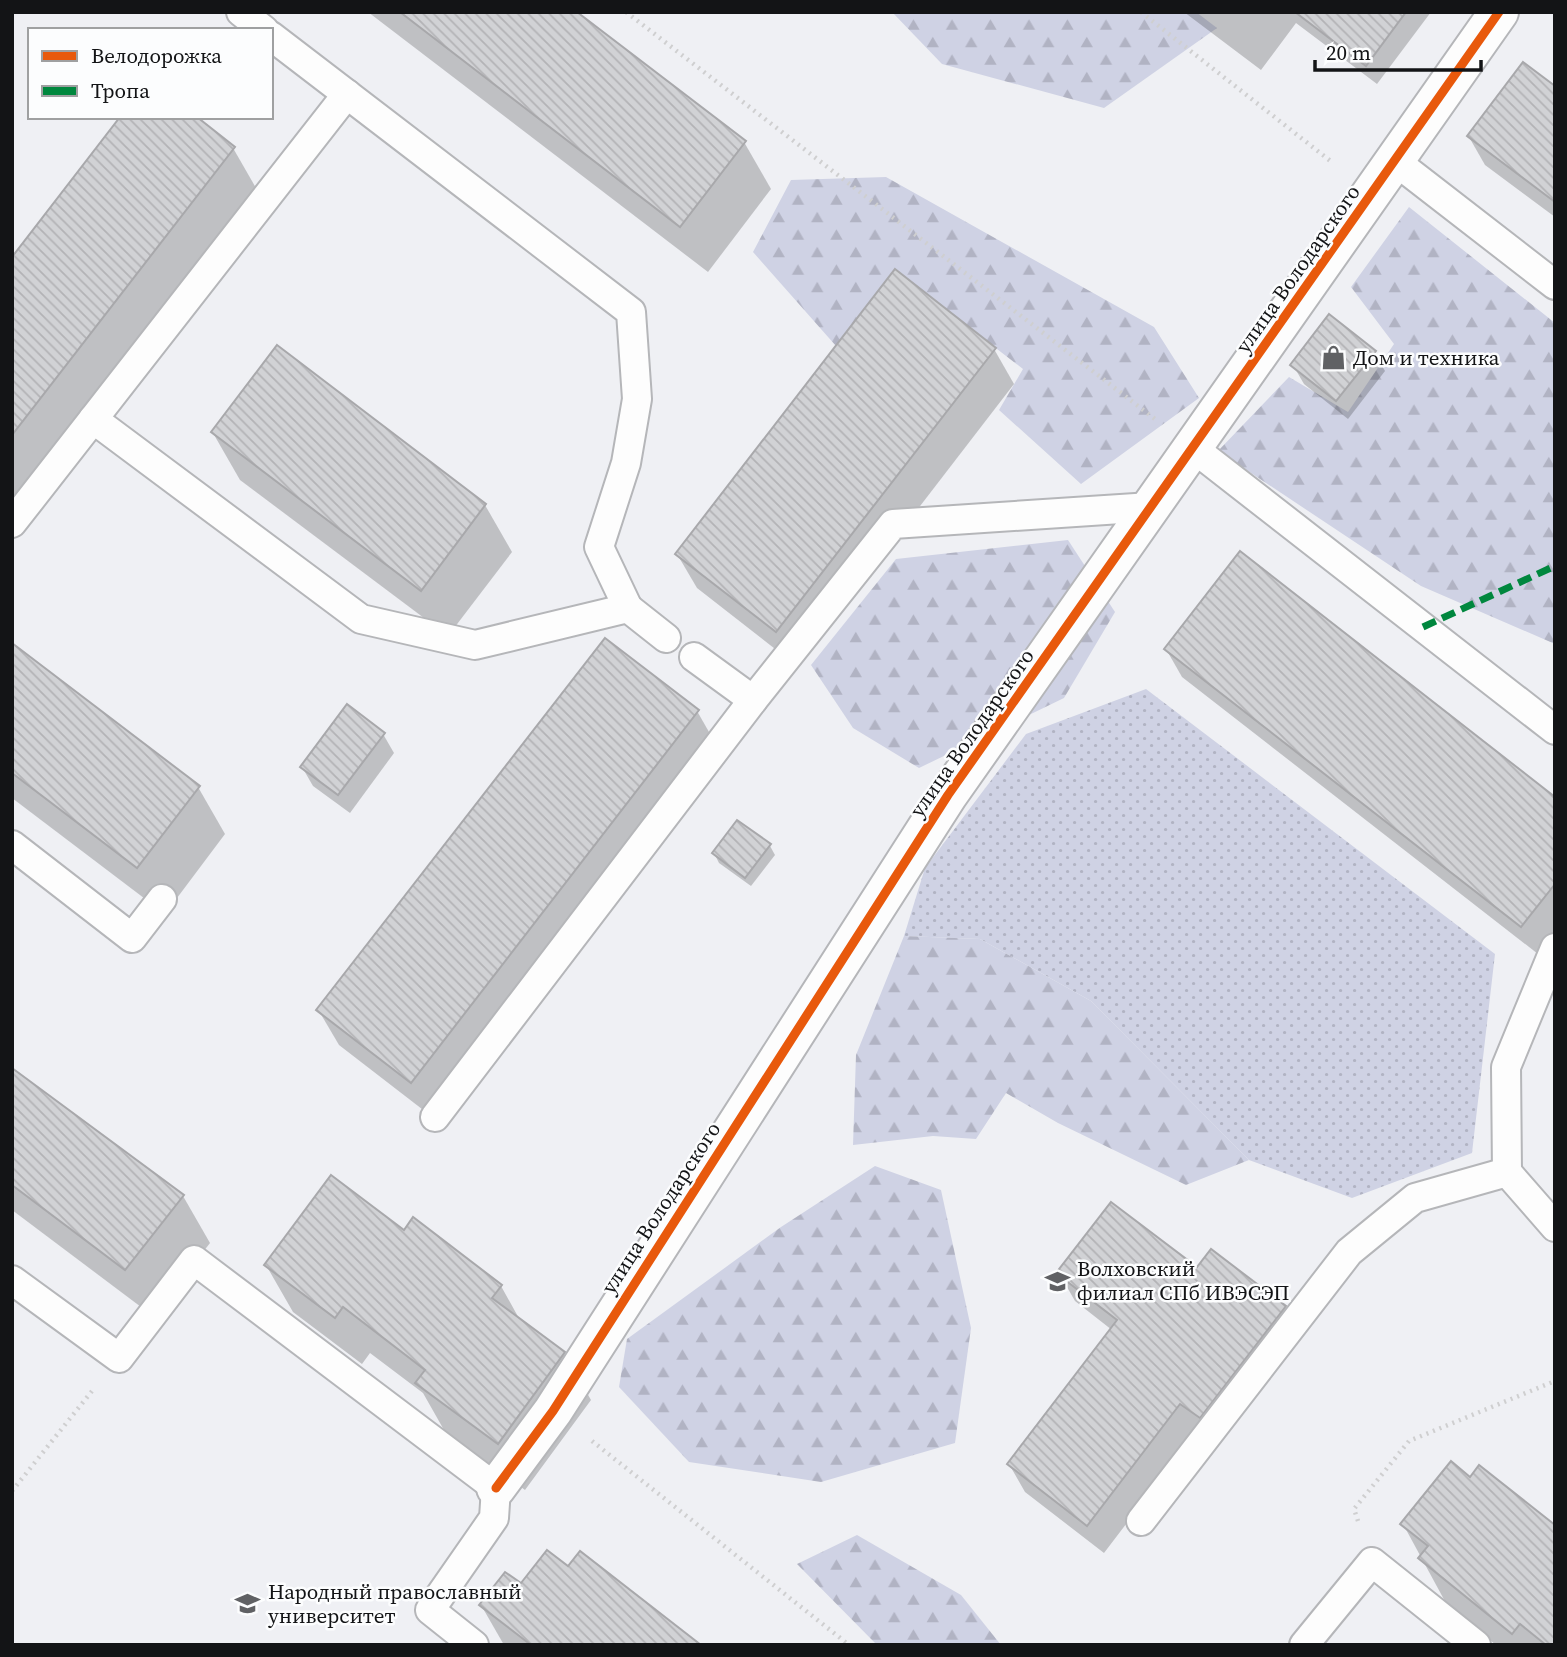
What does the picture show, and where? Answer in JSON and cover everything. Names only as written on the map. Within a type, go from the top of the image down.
[{"type":"street","name":"улица Володарского","points":[[496,1488],[553,1410],[948,795],[1499,12]]},
{"type":"lane","points":[[241,12],[261,28]]},
{"type":"lane","points":[[273,38],[631,312],[637,399],[626,463],[599,547],[628,608],[666,638]]},
{"type":"lane","points":[[12,523],[347,94]]},
{"type":"lane","points":[[1395,161],[1555,285]]},
{"type":"lane","points":[[93,419],[361,619],[475,645],[628,608]]},
{"type":"lane","points":[[1193,449],[1555,730]]},
{"type":"lane","points":[[435,1117],[753,700],[893,524],[1151,508]]},
{"type":"lane","points":[[694,657],[753,700]]},
{"type":"lane","points":[[12,845],[132,938],[162,899]]},
{"type":"lane","points":[[1555,948],[1506,1067],[1507,1172],[1555,1227]]},
{"type":"lane","points":[[1141,1521],[1349,1252],[1415,1198],[1507,1172]]},
{"type":"lane","points":[[12,1280],[119,1358],[194,1261],[496,1488],[494,1518],[430,1610],[474,1645]]},
{"type":"lane","points":[[1304,1645],[1372,1562],[1476,1645]]},
{"type":"path","points":[[626,12],[1193,449]]},
{"type":"path","points":[[1141,12],[1372,194]]},
{"type":"path","points":[[12,1491],[119,1358]]},
{"type":"path","points":[[1372,1562],[1354,1509],[1409,1441],[1555,1381]]},
{"type":"path","points":[[553,1410],[849,1645]]},
{"type":"green space","points":[[892,12],[1196,12],[1217,28],[1104,108],[942,64]]},
{"type":"green space","points":[[886,177],[1154,327],[1199,398],[1081,484],[999,410],[1023,369],[895,270],[836,346],[753,252],[791,180]]},
{"type":"green space","points":[[1409,207],[1555,323],[1555,644],[1421,586],[1218,451],[1289,377],[1348,412],[1394,344],[1351,287]]},
{"type":"green space","points":[[1068,540],[1115,612],[1064,698],[919,768],[853,728],[811,665],[896,559]]},
{"type":"green space","points":[[1146,689],[1495,954],[1472,1153],[1352,1198],[1249,1160],[1091,1001],[980,939],[904,936],[925,868],[1026,734]]},
{"type":"green space","points":[[904,936],[980,939],[1091,1001],[1249,1160],[1186,1185],[1058,1123],[1006,1093],[976,1139],[933,1136],[853,1145],[856,1055]]},
{"type":"green space","points":[[875,1166],[941,1190],[971,1328],[955,1443],[821,1482],[689,1462],[619,1387],[627,1339],[781,1227]]},
{"type":"green space","points":[[857,1535],[961,1595],[1001,1645],[877,1645],[797,1564]]},
{"type":"building","points":[[400,12],[577,12],[746,141],[680,227]]},
{"type":"building","points":[[1295,12],[1406,12],[1366,66]]},
{"type":"building","points":[[1523,62],[1555,86],[1555,202],[1467,136]]},
{"type":"building","points":[[118,119],[200,119],[235,147],[12,435],[12,257]]},
{"type":"building","points":[[895,269],[996,348],[776,632],[675,554]]},
{"type":"building","name":"Дом и техника","points":[[1329,314],[1376,351],[1336,401],[1290,365]]},
{"type":"building","points":[[277,345],[486,504],[421,591],[211,432]]},
{"type":"building","points":[[1240,551],[1555,797],[1555,884],[1521,927],[1164,649]]},
{"type":"building","points":[[605,638],[699,710],[411,1083],[316,1010]]},
{"type":"building","points":[[12,643],[200,786],[137,868],[12,773]]},
{"type":"building","points":[[347,704],[385,733],[338,795],[300,767]]},
{"type":"building","points":[[737,820],[771,844],[745,878],[712,853]]},
{"type":"building","points":[[12,1068],[184,1195],[125,1270],[12,1185]]},
{"type":"building","points":[[331,1175],[404,1230],[413,1217],[502,1285],[492,1298],[565,1352],[498,1444],[415,1383],[425,1370],[343,1307],[335,1318],[264,1265]]},
{"type":"building","name":"Волховский филиал СПб ИВЭСЭП","points":[[1111,1202],[1197,1267],[1211,1249],[1286,1306],[1200,1418],[1180,1404],[1087,1526],[1007,1464],[1117,1320],[1056,1273]]},
{"type":"building","points":[[1451,1461],[1470,1477],[1479,1465],[1555,1525],[1555,1645],[1546,1645],[1520,1624],[1512,1634],[1418,1558],[1428,1546],[1400,1524]]},
{"type":"building","points":[[547,1550],[568,1566],[580,1551],[701,1645],[531,1645],[479,1605],[505,1572],[521,1583]]},
{"type":"marked path","points":[[1423,627],[1555,566]]},
{"type":"cycle path","points":[[496,1488],[553,1411],[948,795],[1499,12]]},
{"type":"place","name":"Дом и техника","points":[[1333,358]]},
{"type":"place","name":"Волховский филиал СПб ИВЭСЭП","points":[[1057,1281]]},
{"type":"place","name":"Народный православный университет","points":[[248,1604]]}]
